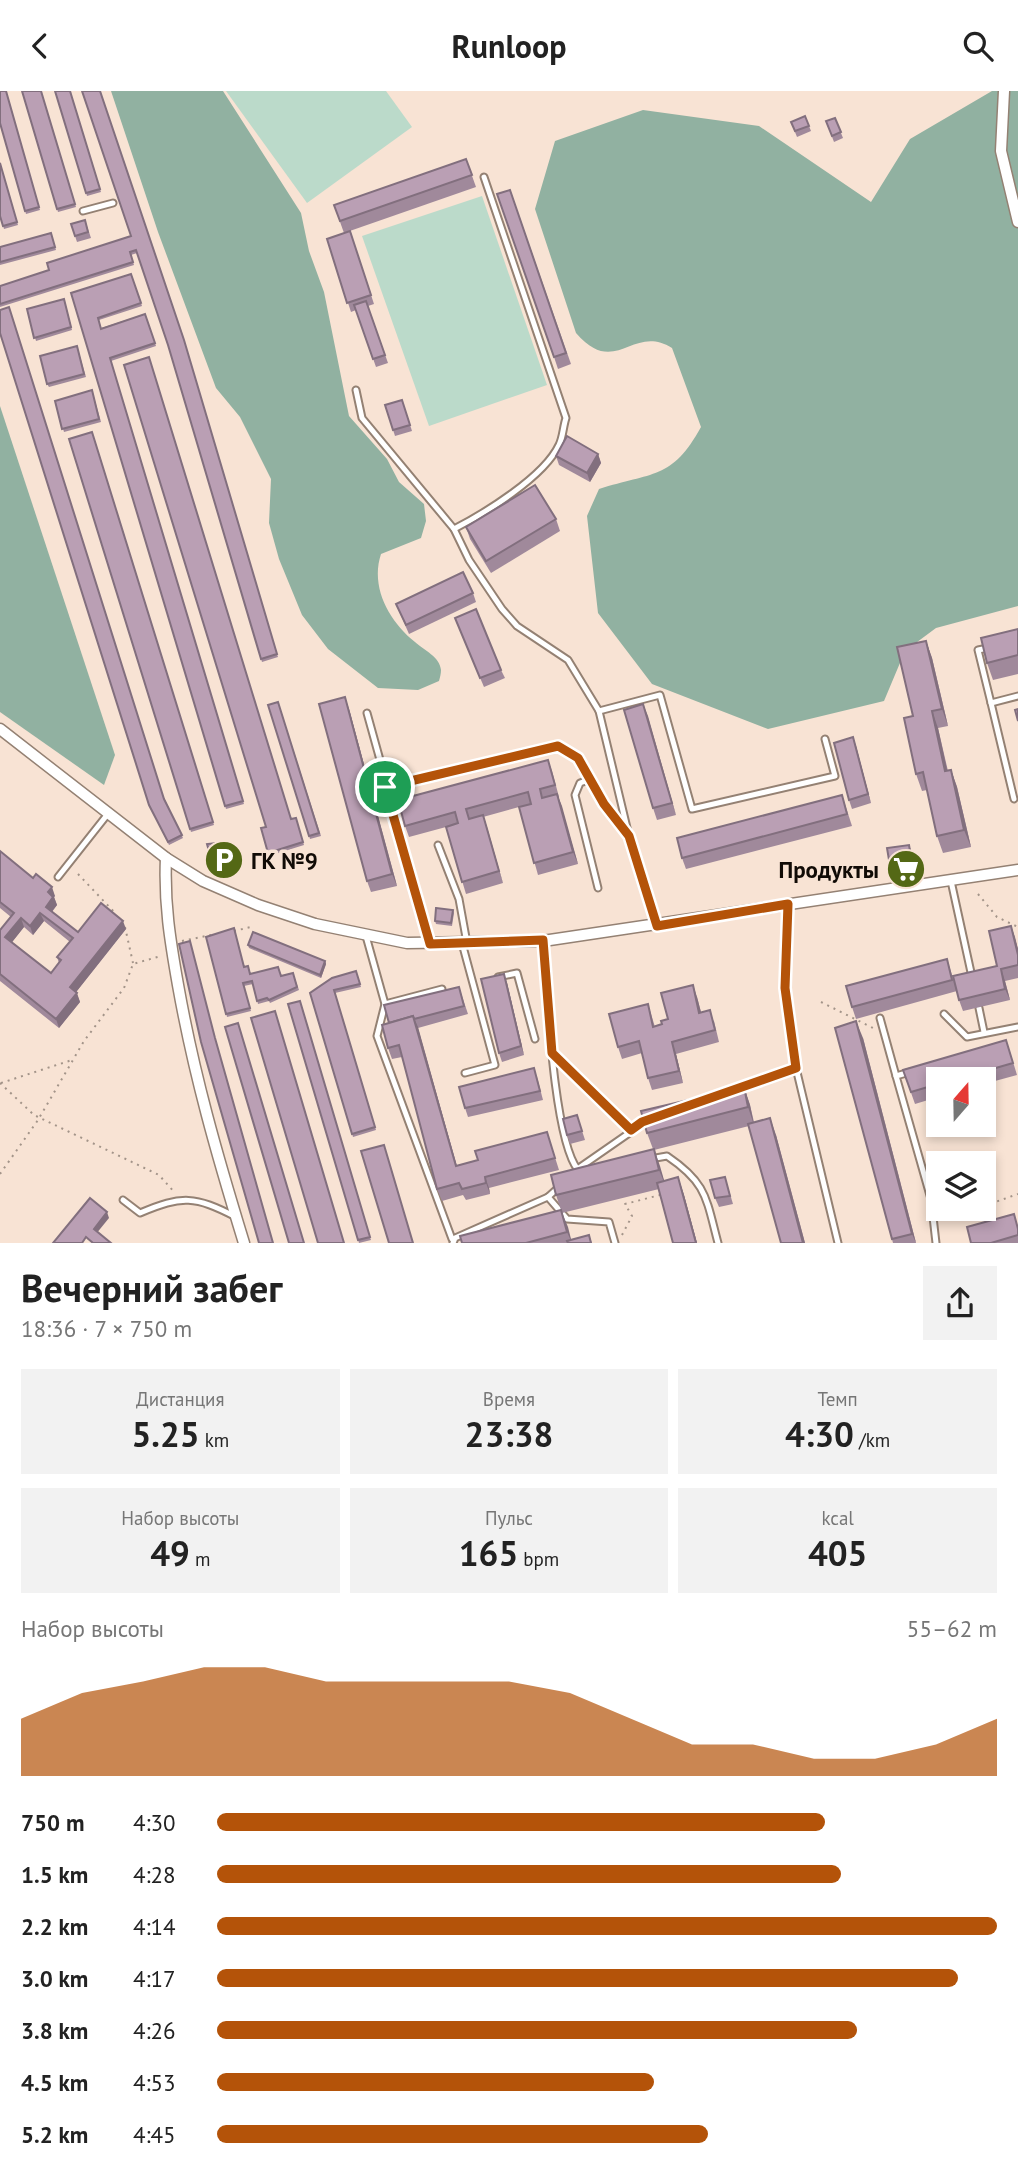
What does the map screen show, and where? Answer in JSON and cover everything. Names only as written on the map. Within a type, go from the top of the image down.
[{"type":"street","points":[[1004,91],[1001,152],[1018,222]]},
{"type":"street","points":[[0,729],[166,858],[204,880],[258,905],[315,925],[366,936],[430,944],[543,940],[657,926],[1018,870]]},
{"type":"street","points":[[166,858],[164,903],[200,1099],[243,1243]]},
{"type":"lane","points":[[454,529],[492,510],[536,471],[559,446],[566,418],[484,177]]},
{"type":"lane","points":[[83,211],[113,203]]},
{"type":"lane","points":[[356,390],[362,418],[454,529],[469,559],[502,609],[517,626],[568,660],[599,711],[629,836],[657,926]]},
{"type":"lane","points":[[991,647],[978,650],[1014,799]]},
{"type":"lane","points":[[599,711],[660,695],[692,809],[835,776],[825,739]]},
{"type":"lane","points":[[991,703],[1018,696]]},
{"type":"lane","points":[[367,713],[385,787],[430,944]]},
{"type":"lane","points":[[385,787],[558,746],[578,758],[604,804],[629,836]]},
{"type":"lane","points":[[591,779],[580,783],[575,795],[598,888]]},
{"type":"lane","points":[[58,877],[107,814]]},
{"type":"lane","points":[[438,845],[459,899],[471,983],[495,1065],[465,1073]]},
{"type":"lane","points":[[951,881],[974,984]]},
{"type":"lane","points":[[788,904],[785,988],[796,1068],[838,1243]]},
{"type":"lane","points":[[366,936],[384,1004],[377,1036],[453,1241],[548,1197],[576,1170],[631,1130],[655,1117]]},
{"type":"lane","points":[[543,940],[552,1053],[565,1139],[576,1170]]},
{"type":"lane","points":[[494,978],[517,973],[535,1039]]},
{"type":"lane","points":[[471,983],[482,980]]},
{"type":"lane","points":[[384,1004],[442,989]]},
{"type":"lane","points":[[979,1008],[984,1032]]},
{"type":"lane","points":[[944,1014],[967,1037],[1018,1027]]},
{"type":"lane","points":[[880,1019],[926,1187]]},
{"type":"lane","points":[[719,1095],[796,1068]]},
{"type":"lane","points":[[896,1076],[922,1069]]},
{"type":"lane","points":[[641,1160],[667,1156],[689,1171],[704,1189],[718,1243]]},
{"type":"lane","points":[[576,1170],[589,1168]]},
{"type":"lane","points":[[548,1197],[567,1219],[609,1221],[615,1243]]},
{"type":"lane","points":[[123,1200],[140,1213],[168,1201],[181,1199],[210,1204],[236,1217]]},
{"type":"lane","points":[[934,1221],[936,1243]]},
{"type":"path","points":[[0,1174],[40,1117],[73,1060],[124,988],[133,964],[126,929],[106,900],[78,874]]},
{"type":"path","points":[[978,894],[997,917],[1018,927]]},
{"type":"path","points":[[224,933],[251,927]]},
{"type":"path","points":[[171,944],[211,935]]},
{"type":"path","points":[[133,964],[165,954]]},
{"type":"path","points":[[821,1002],[885,1034]]},
{"type":"path","points":[[552,1053],[631,1130]]},
{"type":"path","points":[[0,1083],[73,1060]]},
{"type":"path","points":[[0,1083],[40,1117],[159,1175],[181,1199]]},
{"type":"path","points":[[996,1201],[1018,1193]]},
{"type":"path","points":[[624,1243],[622,1237],[632,1216],[625,1204],[661,1195]]},
{"type":"green space","points":[[111,91],[223,91],[301,213],[309,251],[324,292],[349,416],[387,459],[399,482],[424,504],[426,521],[421,538],[381,554],[378,579],[384,603],[397,624],[438,661],[441,670],[439,681],[418,690],[378,688],[328,649],[302,615],[279,559],[269,523],[271,479],[240,417],[216,388],[158,232]]},
{"type":"green space","points":[[226,91],[386,91],[412,127],[307,203]]},
{"type":"green space","points":[[992,91],[1018,91],[1018,606],[936,628],[905,651],[884,701],[768,729],[652,684],[598,613],[587,516],[599,489],[647,476],[670,465],[680,457],[701,427],[672,348],[658,342],[646,342],[613,351],[602,351],[590,346],[576,333],[535,209],[555,141],[643,110],[759,126],[871,202],[910,139]]},
{"type":"green space","points":[[482,196],[547,385],[429,426],[362,236]]},
{"type":"green space","points":[[0,406],[115,755],[104,785],[0,712]]},
{"type":"building","points":[[0,91],[6,91],[39,207],[25,211],[0,123]]},
{"type":"building","points":[[22,91],[41,91],[75,204],[57,209]]},
{"type":"building","points":[[55,91],[70,91],[100,189],[86,193]]},
{"type":"building","points":[[82,91],[100,91],[184,340],[277,654],[261,659],[168,345],[136,250],[130,252],[133,262],[0,304],[0,286],[49,270],[47,263],[131,236]]},
{"type":"building","points":[[805,116],[809,126],[795,131],[791,122]]},
{"type":"building","points":[[835,118],[841,132],[832,136],[826,121]]},
{"type":"building","points":[[466,159],[472,175],[340,221],[334,205]]},
{"type":"building","points":[[0,163],[17,222],[3,226],[0,216]]},
{"type":"building","points":[[510,190],[566,353],[554,357],[497,194]]},
{"type":"building","points":[[85,220],[88,232],[75,236],[71,224]]},
{"type":"building","points":[[350,231],[371,295],[347,303],[327,239]]},
{"type":"building","points":[[51,233],[55,247],[0,262],[0,247]]},
{"type":"building","points":[[131,274],[141,303],[98,318],[101,329],[145,314],[155,343],[110,358],[243,801],[225,806],[71,293]]},
{"type":"building","points":[[64,299],[71,327],[34,338],[27,309]]},
{"type":"building","points":[[366,301],[385,355],[373,359],[354,305]]},
{"type":"building","points":[[9,307],[164,799],[182,835],[168,842],[149,805],[0,333],[0,310]]},
{"type":"building","points":[[77,346],[84,374],[47,384],[40,356]]},
{"type":"building","points":[[149,357],[291,819],[296,818],[303,842],[268,853],[261,828],[266,827],[124,365]]},
{"type":"building","points":[[92,390],[99,419],[62,429],[55,401]]},
{"type":"building","points":[[402,400],[410,425],[393,430],[385,405]]},
{"type":"building","points":[[92,432],[213,822],[190,829],[69,439]]},
{"type":"building","points":[[567,436],[598,454],[587,473],[556,456]]},
{"type":"building","points":[[535,485],[556,519],[486,561],[466,527]]},
{"type":"building","points":[[463,572],[473,593],[406,625],[396,604]]},
{"type":"building","points":[[476,609],[501,670],[480,678],[455,618]]},
{"type":"building","points":[[1018,629],[1018,655],[987,663],[981,638]]},
{"type":"building","points":[[926,641],[942,709],[932,711],[945,771],[951,770],[964,830],[937,836],[923,772],[916,774],[904,718],[913,716],[897,647]]},
{"type":"building","points":[[345,697],[392,874],[367,881],[319,704]]},
{"type":"building","points":[[278,702],[319,833],[309,836],[268,705]]},
{"type":"building","points":[[643,704],[672,803],[653,808],[624,710]]},
{"type":"building","points":[[853,737],[868,794],[849,800],[834,743]]},
{"type":"building","points":[[548,760],[555,785],[540,789],[542,798],[557,794],[573,852],[534,863],[519,807],[531,804],[528,792],[466,809],[469,819],[483,815],[499,871],[462,882],[446,827],[458,823],[455,812],[405,826],[398,800]]},
{"type":"building","points":[[842,795],[847,814],[682,858],[677,838]]},
{"type":"building","points":[[216,843],[217,850],[209,851],[207,844]]},
{"type":"building","points":[[909,845],[911,857],[889,860],[887,848]]},
{"type":"building","points":[[0,851],[33,878],[36,874],[52,887],[48,892],[53,897],[46,907],[78,932],[101,903],[123,921],[70,987],[77,993],[56,1019],[0,974],[0,930],[14,913],[0,902]],"holes":[[[40,913],[73,938],[57,957],[61,960],[51,973],[5,937],[21,918],[30,926]]]},
{"type":"building","points":[[436,908],[453,910],[451,923],[435,921]]},
{"type":"building","points":[[1011,926],[1018,965],[1001,969],[1005,989],[959,1000],[953,976],[997,966],[989,931]]},
{"type":"building","points":[[234,928],[244,967],[248,966],[250,974],[278,967],[281,976],[293,973],[297,987],[269,1000],[267,998],[257,1001],[252,981],[243,983],[250,1008],[226,1014],[206,937]]},
{"type":"building","points":[[253,932],[325,961],[320,975],[248,945]]},
{"type":"building","points":[[190,941],[273,1243],[259,1243],[201,1042],[179,944]]},
{"type":"building","points":[[947,959],[952,980],[852,1007],[846,986]]},
{"type":"building","points":[[356,971],[360,984],[334,990],[375,1127],[352,1134],[310,993],[332,978]]},
{"type":"building","points":[[504,974],[521,1046],[499,1053],[481,979]]},
{"type":"building","points":[[693,985],[699,1013],[710,1010],[715,1030],[672,1042],[679,1071],[648,1078],[639,1041],[618,1047],[609,1014],[648,1004],[653,1027],[662,1024],[661,1021],[668,1019],[661,993]]},
{"type":"building","points":[[459,987],[464,1006],[389,1023],[384,1005]]},
{"type":"building","points":[[300,1001],[370,1237],[358,1240],[288,1004]]},
{"type":"building","points":[[275,1011],[344,1243],[318,1243],[251,1018]]},
{"type":"building","points":[[413,1016],[456,1166],[478,1160],[475,1151],[547,1132],[555,1158],[485,1177],[486,1183],[462,1189],[459,1183],[437,1189],[399,1045],[388,1048],[382,1025]]},
{"type":"building","points":[[856,1021],[912,1234],[892,1239],[835,1028]]},
{"type":"building","points":[[238,1023],[304,1243],[289,1243],[225,1027]]},
{"type":"building","points":[[1006,1040],[1013,1063],[996,1068],[926,1067],[926,1088],[911,1092],[903,1070]]},
{"type":"building","points":[[534,1068],[540,1091],[465,1108],[459,1087]]},
{"type":"building","points":[[744,1087],[748,1107],[647,1133],[641,1111]]},
{"type":"building","points":[[577,1115],[582,1131],[567,1135],[563,1119]]},
{"type":"building","points":[[770,1118],[803,1243],[781,1243],[748,1124]]},
{"type":"building","points":[[384,1145],[413,1243],[389,1243],[361,1151]]},
{"type":"building","points":[[654,1149],[659,1170],[556,1195],[551,1175]]},
{"type":"building","points":[[678,1177],[696,1243],[673,1243],[657,1183]]},
{"type":"building","points":[[725,1177],[730,1196],[715,1198],[710,1180]]},
{"type":"building","points":[[90,1198],[107,1212],[94,1229],[111,1243],[93,1243],[86,1237],[82,1243],[53,1243]]},
{"type":"building","points":[[561,1210],[567,1232],[526,1243],[462,1243],[460,1236]]},
{"type":"building","points":[[1014,1214],[1018,1235],[991,1243],[971,1243],[967,1227]]},
{"type":"building","points":[[589,1235],[591,1243],[567,1241]]},
{"type":"place","name":"ГК №9","points":[[224,860]]},
{"type":"place","name":"Продукты","points":[[906,869]]},
{"type":"route","points":[[558,746],[578,758],[604,804],[629,836],[657,926],[788,904],[785,988],[796,1068],[642,1122],[631,1130],[552,1053],[543,940],[430,944],[385,787],[558,746]]}]
